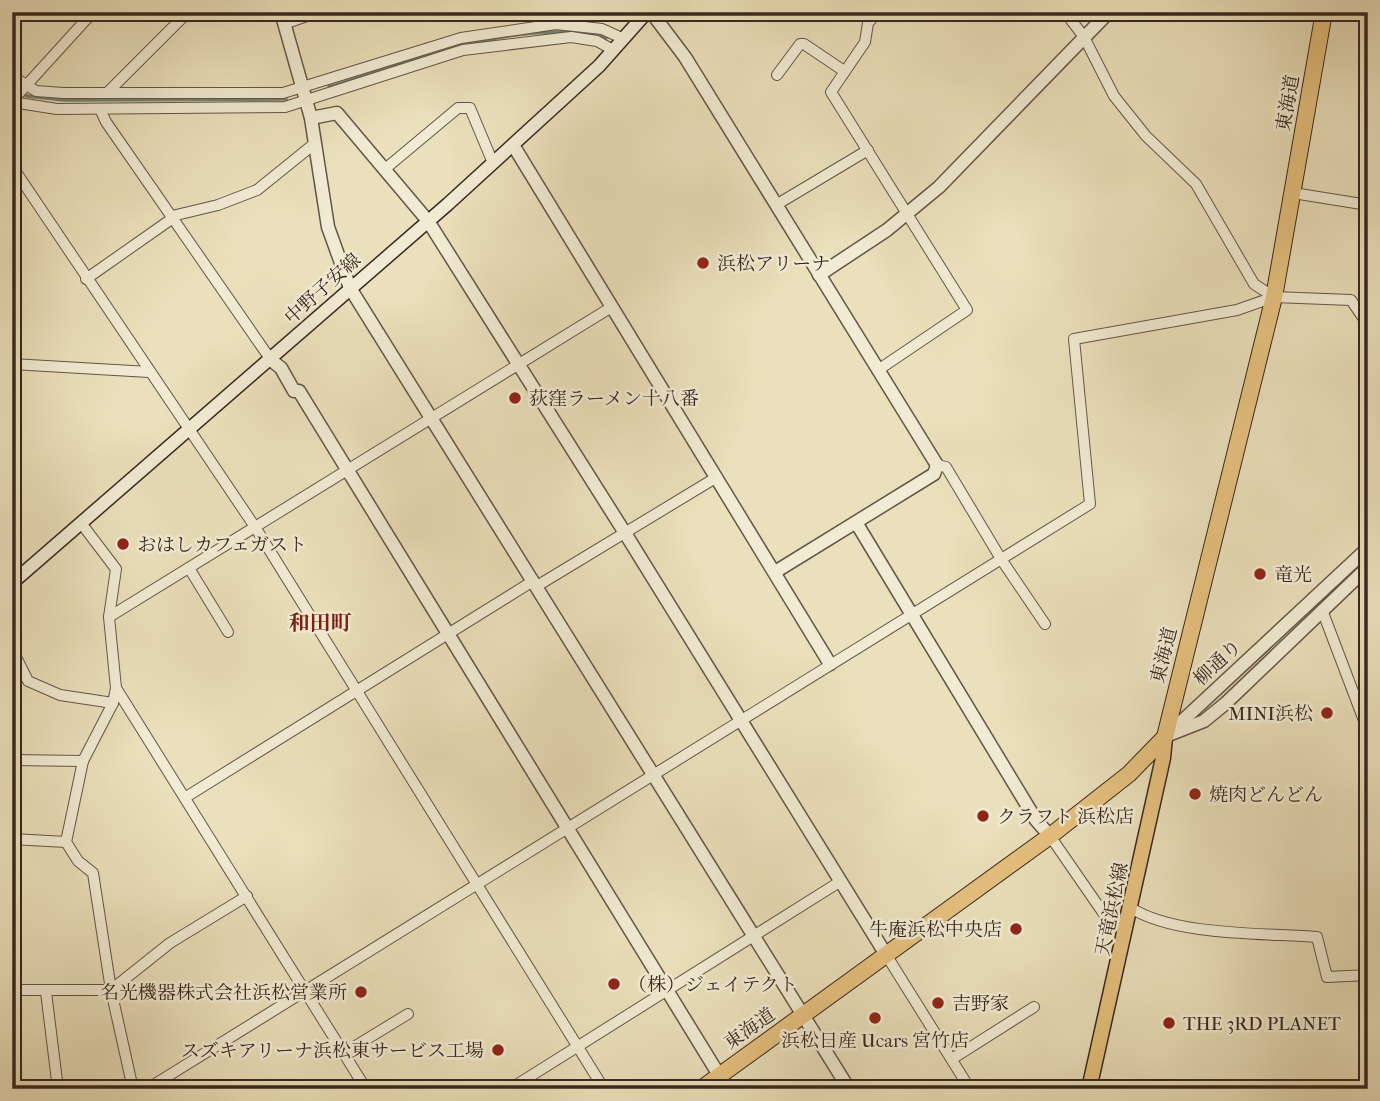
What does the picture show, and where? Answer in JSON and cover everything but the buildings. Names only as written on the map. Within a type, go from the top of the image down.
[{"type":"highway","name":"東海道","points":[[701,1089],[723,1082],[885,953],[1050,836],[1129,774],[1165,737],[1273,297],[1324,12]]},
{"type":"main road","name":"天竜浜松線","points":[[1089,1089],[1127,928],[1165,737]]},
{"type":"street","points":[[13,100],[93,12]]},
{"type":"street","points":[[107,93],[188,12]]},
{"type":"street","points":[[318,12],[283,18],[311,118],[328,227],[350,288],[849,1089]]},
{"type":"street","points":[[649,12],[685,58],[937,465],[946,467],[1001,559],[1045,624]]},
{"type":"street","name":"中野子安線","points":[[12,583],[271,360],[493,163],[614,50],[649,12]]},
{"type":"street","points":[[878,370],[967,310],[831,92],[865,42],[868,23],[876,14],[884,12]]},
{"type":"street","points":[[1065,12],[1084,37],[1114,96],[1146,135],[1196,184],[1254,284],[1273,297]]},
{"type":"street","points":[[819,275],[907,214],[939,187],[1109,12]]},
{"type":"street","points":[[12,76],[25,87],[36,91],[271,94],[461,38],[556,24],[602,29],[624,39]]},
{"type":"street","points":[[13,100],[57,109],[285,107],[463,50],[571,37],[597,41],[614,50]]},
{"type":"street","points":[[777,75],[800,44],[844,71]]},
{"type":"street","points":[[385,169],[458,108],[470,108],[493,163]]},
{"type":"street","points":[[100,109],[106,122],[271,360],[281,368],[295,391],[299,391],[723,1082]]},
{"type":"street","points":[[311,118],[337,113],[428,221],[970,1089]]},
{"type":"street","points":[[86,279],[173,217],[218,205],[257,190],[314,144]]},
{"type":"street","points":[[513,145],[830,664]]},
{"type":"street","points":[[776,205],[868,150]]},
{"type":"street","points":[[12,166],[149,372],[191,428],[255,527],[604,1089]]},
{"type":"street","points":[[1293,193],[1368,205]]},
{"type":"street","points":[[147,1089],[304,989],[1090,504],[1074,339],[1237,310],[1273,297],[1351,300],[1364,319],[1368,318]]},
{"type":"street","points":[[109,617],[611,308]]},
{"type":"street","points":[[12,364],[149,372]]},
{"type":"street","points":[[775,572],[857,524],[934,474],[937,465]]},
{"type":"street","points":[[186,797],[448,634],[717,477]]},
{"type":"street","points":[[81,523],[116,569],[109,617],[116,688],[113,703],[83,761],[66,842],[78,861],[93,873],[111,989],[133,1089]]},
{"type":"street","points":[[857,524],[1036,820],[1106,917],[1127,928]]},
{"type":"street","name":"柳通り","points":[[1165,737],[1368,548]]},
{"type":"street","name":"柳通り","points":[[1165,737],[1204,721],[1368,567]]},
{"type":"street","points":[[189,568],[228,632]]},
{"type":"street","points":[[1322,610],[1368,731]]},
{"type":"street","points":[[12,649],[28,681],[60,695],[113,703]]},
{"type":"street","points":[[116,688],[366,1089]]},
{"type":"street","points":[[12,760],[83,761]]},
{"type":"street","points":[[12,839],[66,842]]},
{"type":"street","points":[[510,1089],[841,881]]},
{"type":"street","points":[[12,990],[46,992],[111,989],[170,943],[247,896]]},
{"type":"street","points":[[1131,908],[1149,919],[1186,926],[1317,937],[1327,978],[1368,975]]},
{"type":"street","points":[[46,992],[58,1089]]},
{"type":"street","points":[[953,1059],[1034,1007]]},
{"type":"street","points":[[344,1053],[408,1014]]},
{"type":"waterway","points":[[329,87],[430,54],[503,37],[539,32],[574,32],[606,38]]},
{"type":"waterway","points":[[12,90],[27,96],[64,100],[286,99]]},
{"type":"place","name":"浜松アリーナ","points":[[703,263]]},
{"type":"place","name":"荻窪ラーメン十八番","points":[[515,398]]},
{"type":"place","name":"おはしカフェガスト","points":[[123,544]]},
{"type":"place","name":"竜光","points":[[1260,574]]},
{"type":"place","name":"MINI浜松","points":[[1327,713]]},
{"type":"place","name":"焼肉どんどん","points":[[1195,794]]},
{"type":"place","name":"クラフト 浜松店","points":[[983,816]]},
{"type":"place","name":"牛庵浜松中央店","points":[[1016,929]]},
{"type":"place","name":"（株）ジェイテクト","points":[[614,984]]},
{"type":"place","name":"名光機器株式会社浜松営業所","points":[[361,992]]},
{"type":"place","name":"吉野家","points":[[938,1003]]},
{"type":"place","name":"浜松日産 Ucars 宮竹店","points":[[875,1018]]},
{"type":"place","name":"THE 3RD PLANET","points":[[1169,1023]]},
{"type":"place","name":"スズキアリーナ浜松東サービス工場","points":[[498,1050]]},
{"type":"district","name":"和田町","points":[[320,623]]}]
